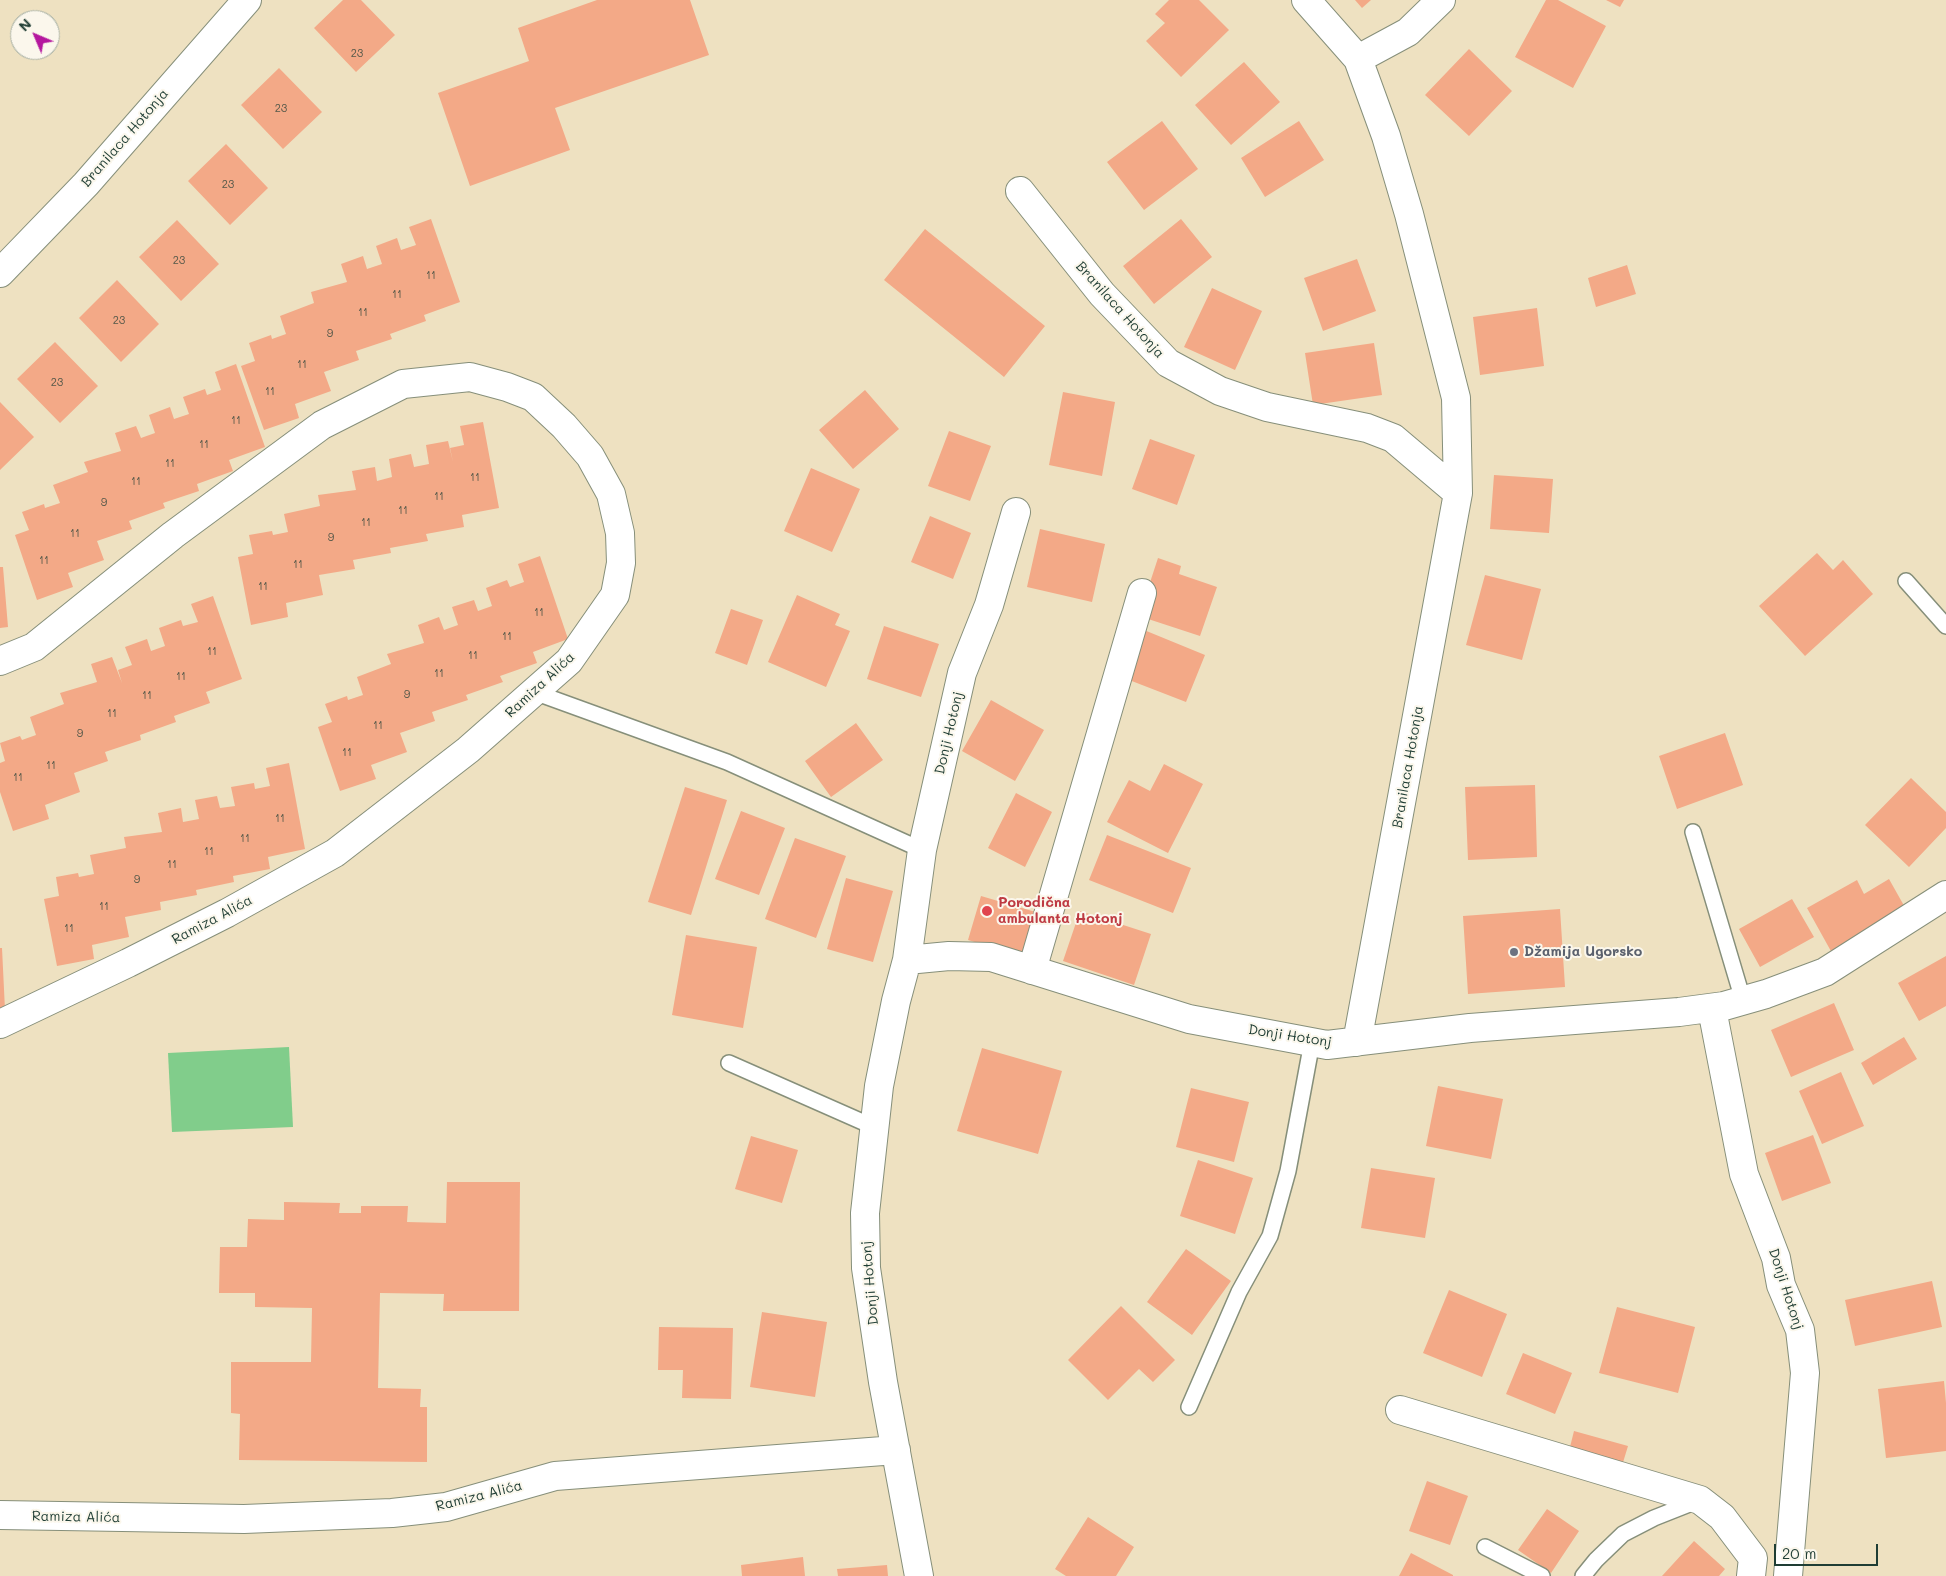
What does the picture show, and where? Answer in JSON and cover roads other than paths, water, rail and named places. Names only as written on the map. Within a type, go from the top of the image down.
[{"type":"street","name":"Branilaca Hotonja","points":[[0,274],[86,184],[247,0]]},
{"type":"street","name":"Branilaca Hotonja","points":[[1306,0],[1358,59],[1386,136],[1409,214],[1456,398],[1458,493],[1357,1042]]},
{"type":"street","points":[[1358,59],[1408,32],[1441,0]]},
{"type":"street","name":"Branilaca Hotonja","points":[[1020,191],[1102,294],[1168,363],[1220,391],[1268,407],[1367,428],[1393,438],[1458,493]]},
{"type":"street","name":"Ramiza Alića","points":[[0,661],[34,647],[174,535],[322,425],[403,384],[470,377],[507,387],[533,397],[564,426],[590,456],[610,494],[620,533],[621,563],[615,595],[569,661],[468,750],[335,853],[227,913],[0,1024]]},
{"type":"street","name":"Donji Hotonj","points":[[919,1576],[878,1354],[866,1268],[865,1213],[874,1127],[884,1061],[896,1001],[907,960],[922,850],[962,673],[990,605],[1016,512]]},
{"type":"street","points":[[1032,970],[1142,593]]},
{"type":"street","name":"Donji Hotonj","points":[[907,960],[949,956],[991,957],[1189,1019],[1327,1045],[1470,1028],[1712,1009],[1766,994],[1825,972],[1946,895]]},
{"type":"street","name":"Donji Hotonj","points":[[1712,1009],[1744,1174],[1776,1258],[1781,1285],[1800,1330],[1805,1373],[1788,1576]]},
{"type":"street","points":[[1400,1410],[1700,1500],[1722,1517],[1753,1558],[1751,1576]]},
{"type":"street","name":"Ramiza Alića","points":[[0,1516],[244,1519],[392,1514],[446,1507],[555,1476],[896,1450]]},
{"type":"lane","points":[[1906,581],[1946,626]]},
{"type":"lane","points":[[534,692],[727,762],[922,850]]},
{"type":"lane","points":[[1693,832],[1743,1000]]},
{"type":"lane","points":[[1189,1407],[1239,1292],[1270,1236],[1288,1171],[1312,1042]]},
{"type":"lane","points":[[729,1063],[874,1127]]},
{"type":"lane","points":[[1583,1576],[1596,1560],[1623,1534],[1654,1518],[1700,1500]]},
{"type":"lane","points":[[1485,1547],[1542,1576]]},
{"type":"place","name":"Porodična ambulanta Hotonj","points":[[987,911]]},
{"type":"place","name":"Džamija Ugorsko","points":[[1514,952]]}]
